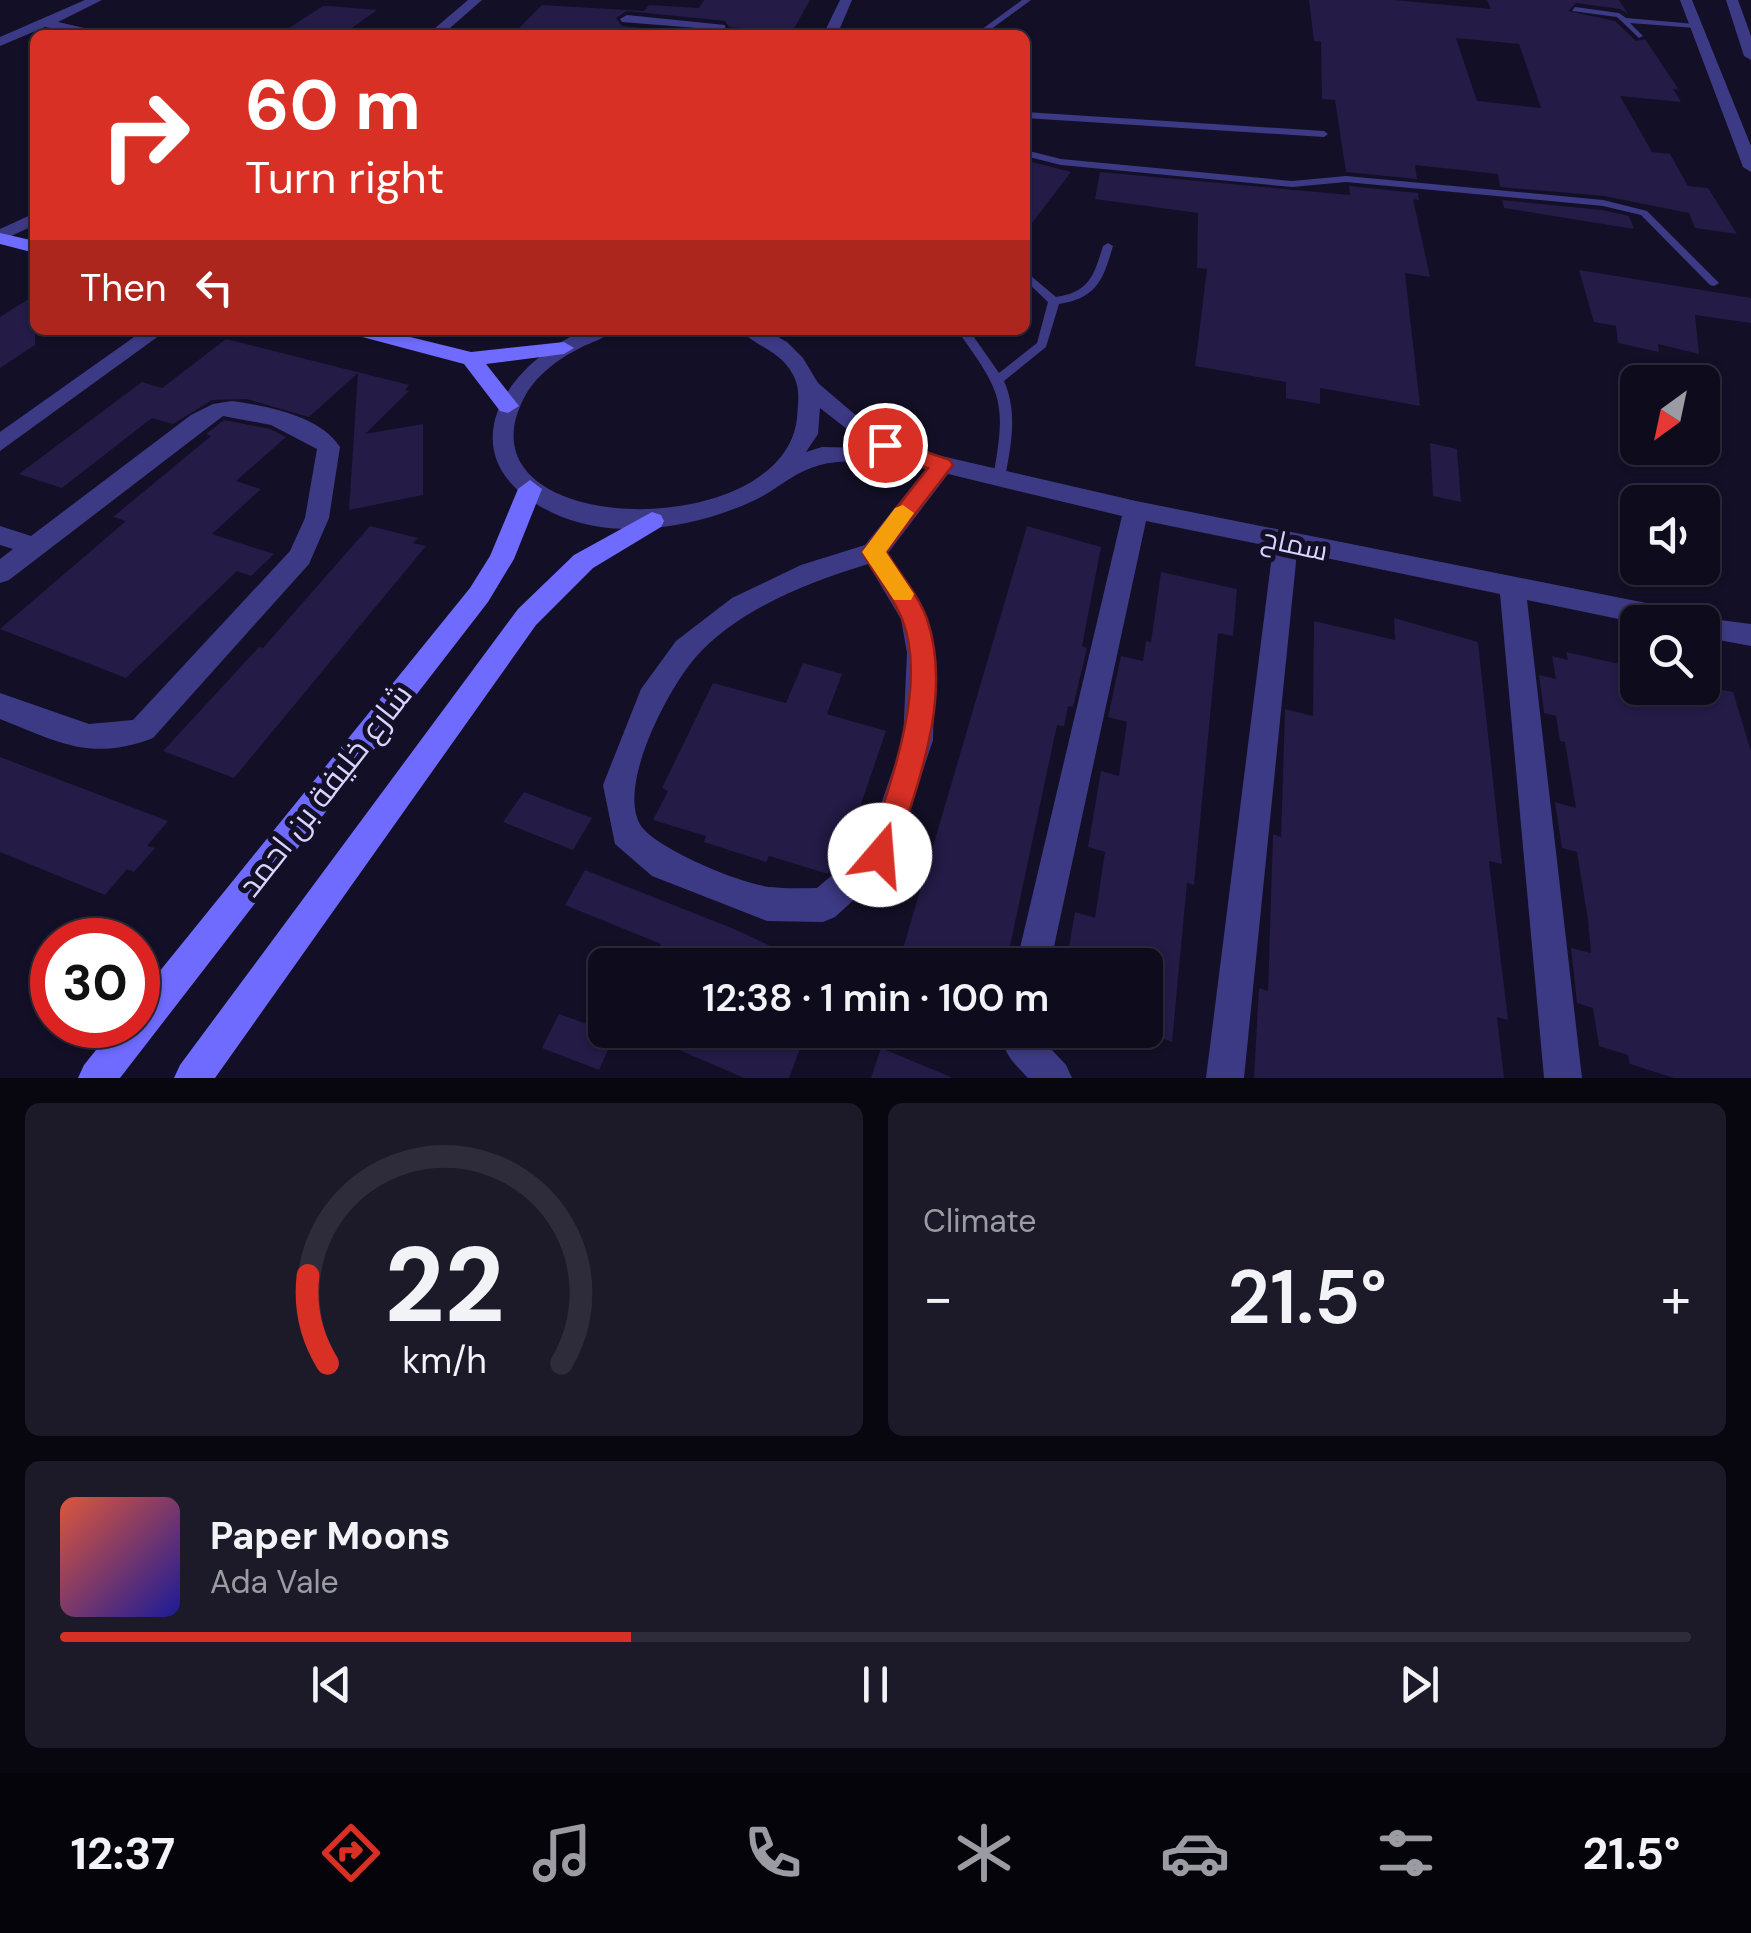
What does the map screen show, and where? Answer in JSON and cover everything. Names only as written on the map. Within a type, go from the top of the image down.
[{"type":"street","points":[[0,42],[96,0]]},
{"type":"street","points":[[440,30],[476,0]]},
{"type":"street","points":[[832,30],[846,0]]},
{"type":"street","points":[[848,30],[862,0]]},
{"type":"street","points":[[1686,0],[1751,167]]},
{"type":"street","points":[[1732,0],[1751,56]]},
{"type":"street","points":[[627,19],[711,25],[720,30]]},
{"type":"street","points":[[44,23],[81,30]]},
{"type":"street","points":[[0,237],[30,221]]},
{"type":"street","points":[[0,237],[30,246]]},
{"type":"street","points":[[0,442],[150,335]]},
{"type":"street","points":[[377,335],[471,359],[564,348]]},
{"type":"street","points":[[593,335],[564,348],[530,374],[508,406],[503,441],[516,474],[530,489],[559,506],[596,518],[652,521],[709,510],[735,499],[778,472],[798,446],[810,420],[809,386]]},
{"type":"street","name":"سماح","points":[[761,335],[792,358],[809,386],[865,435],[906,456],[1136,510],[1620,610]]},
{"type":"street","points":[[471,359],[508,406]]},
{"type":"street","points":[[0,573],[199,420],[218,410],[234,409],[296,426],[321,437],[329,447],[317,518],[300,557],[143,728],[120,740],[93,741],[0,706]]},
{"type":"street","name":"سماح","points":[[778,472],[822,455],[906,456]]},
{"type":"street","points":[[874,552],[914,618],[922,653],[918,740],[880,855],[823,905],[768,904],[663,865],[626,833],[618,785],[652,698],[686,650],[742,606],[810,572],[874,552],[942,465]]},
{"type":"street","name":"شارع خليفة بن احمد","points":[[97,1078],[479,595],[502,559],[530,489]]},
{"type":"street","points":[[1037,948],[1136,510]]},
{"type":"street","name":"شارع خليفة بن احمد","points":[[193,1078],[526,617],[556,582],[597,548],[652,521]]},
{"type":"street","points":[[0,535],[32,546]]},
{"type":"street","points":[[1226,1078],[1286,542]]},
{"type":"street","points":[[1512,590],[1563,1078]]},
{"type":"street","points":[[1720,629],[1751,635]]},
{"type":"street","points":[[1026,1048],[1053,1078]]},
{"type":"lane","points":[[985,30],[1027,0]]},
{"type":"lane","points":[[1575,9],[1613,13],[1626,20],[1639,36]]},
{"type":"lane","points":[[1626,20],[1695,26]]},
{"type":"lane","points":[[1030,114],[1324,134]]},
{"type":"lane","points":[[1030,154],[1061,162],[1292,184],[1346,178],[1603,203],[1644,213],[1714,283]]},
{"type":"lane","points":[[1030,279],[1054,301],[1075,299],[1093,287],[1108,246]]},
{"type":"lane","points":[[999,379],[1042,345],[1054,301]]},
{"type":"lane","points":[[967,335],[999,379],[1010,410],[999,478]]},
{"type":"building","points":[[704,0],[810,0],[793,30],[729,27],[725,21],[627,11],[616,18],[622,26],[660,30],[517,30],[542,5],[644,11],[649,5],[699,8]]},
{"type":"building","points":[[1309,0],[1394,0],[1491,9],[1487,0],[1619,0],[1628,14],[1620,9],[1576,3],[1568,11],[1615,21],[1636,41],[1645,39],[1679,90],[1673,89],[1681,102],[1620,96],[1652,152],[1670,154],[1688,186],[1708,188],[1737,234],[1695,228],[1689,213],[1604,196],[1500,187],[1498,174],[1415,165],[1417,179],[1346,172],[1335,100],[1322,99],[1321,42],[1314,41]],"holes":[[[1456,38],[1519,44],[1541,108],[1477,101]]]},
{"type":"building","points":[[323,6],[377,10],[349,30],[286,30]]},
{"type":"building","points":[[1030,161],[1071,172],[1030,225]]},
{"type":"building","points":[[1100,172],[1350,195],[1349,186],[1418,193],[1419,200],[1413,199],[1430,277],[1405,273],[1420,406],[1320,388],[1320,404],[1286,398],[1286,382],[1195,366],[1207,269],[1197,268],[1198,213],[1095,199]]},
{"type":"building","points":[[1502,200],[1602,210],[1629,216],[1634,229],[1504,208]]},
{"type":"building","points":[[1579,270],[1751,298],[1751,323],[1695,315],[1699,354],[1658,344],[1659,352],[1618,343],[1616,326],[1594,322]]},
{"type":"building","points":[[30,298],[30,335],[35,335],[35,345],[0,368],[0,317]]},
{"type":"building","points":[[226,339],[409,385],[405,390],[409,391],[365,434],[423,424],[423,495],[349,510],[358,373],[309,417],[246,399],[212,400],[173,424],[152,418],[62,488],[19,474],[142,382],[162,388]]},
{"type":"building","points":[[224,420],[270,429],[286,437],[236,481],[261,489],[212,534],[274,554],[251,576],[237,571],[126,678],[0,629],[126,521],[113,517],[211,436],[206,434]]},
{"type":"building","points":[[1430,443],[1457,449],[1461,502],[1433,496]]},
{"type":"building","points":[[370,526],[418,538],[413,543],[426,546],[234,778],[163,751],[259,647],[263,648]]},
{"type":"building","points":[[1027,526],[1101,547],[1082,646],[1087,648],[1073,707],[1068,706],[1064,726],[1057,725],[1010,948],[903,948]]},
{"type":"building","points":[[1161,572],[1237,589],[1233,636],[1218,633],[1194,885],[1187,883],[1172,1042],[1163,1039],[1163,948],[1069,948],[1075,912],[1095,918],[1105,852],[1088,847],[1101,771],[1119,776],[1127,722],[1108,717],[1121,656],[1143,661],[1146,641],[1151,642]]},
{"type":"building","points":[[1394,618],[1478,642],[1502,864],[1489,861],[1508,1020],[1497,1017],[1504,1078],[1254,1078],[1259,988],[1268,991],[1273,834],[1281,837],[1285,709],[1313,716],[1314,621],[1395,640]]},
{"type":"building","points":[[1566,652],[1620,664],[1620,705],[1720,705],[1720,690],[1733,692],[1751,751],[1751,1078],[1674,1078],[1630,1064],[1628,1055],[1599,1046],[1593,1008],[1577,1003],[1571,948],[1591,953],[1588,920],[1577,852],[1562,848],[1555,802],[1576,808],[1565,742],[1560,741],[1556,716],[1544,713],[1539,675],[1556,679],[1552,656],[1568,660]]},
{"type":"building","points":[[803,663],[842,674],[827,714],[886,731],[847,845],[838,843],[828,874],[769,856],[766,862],[704,842],[706,836],[653,820],[668,791],[662,788],[713,683],[786,703]]},
{"type":"building","points":[[0,757],[168,821],[147,846],[155,848],[134,872],[127,869],[105,895],[0,852]]},
{"type":"building","points":[[524,792],[592,818],[573,850],[503,822]]},
{"type":"building","points":[[585,870],[775,948],[659,948],[661,944],[565,905]]},
{"type":"building","points":[[559,1014],[588,1024],[588,1048],[609,1048],[599,1070],[542,1048]]},
{"type":"building","points":[[675,1048],[800,1048],[789,1078],[744,1078]]},
{"type":"building","points":[[881,1048],[951,1077],[951,1078],[871,1078]]},
{"type":"slow traffic","points":[[902,594],[874,552],[903,513]]},
{"type":"route","points":[[880,855],[918,740],[922,653],[914,618],[874,552],[942,465],[906,456],[885,445]]}]
